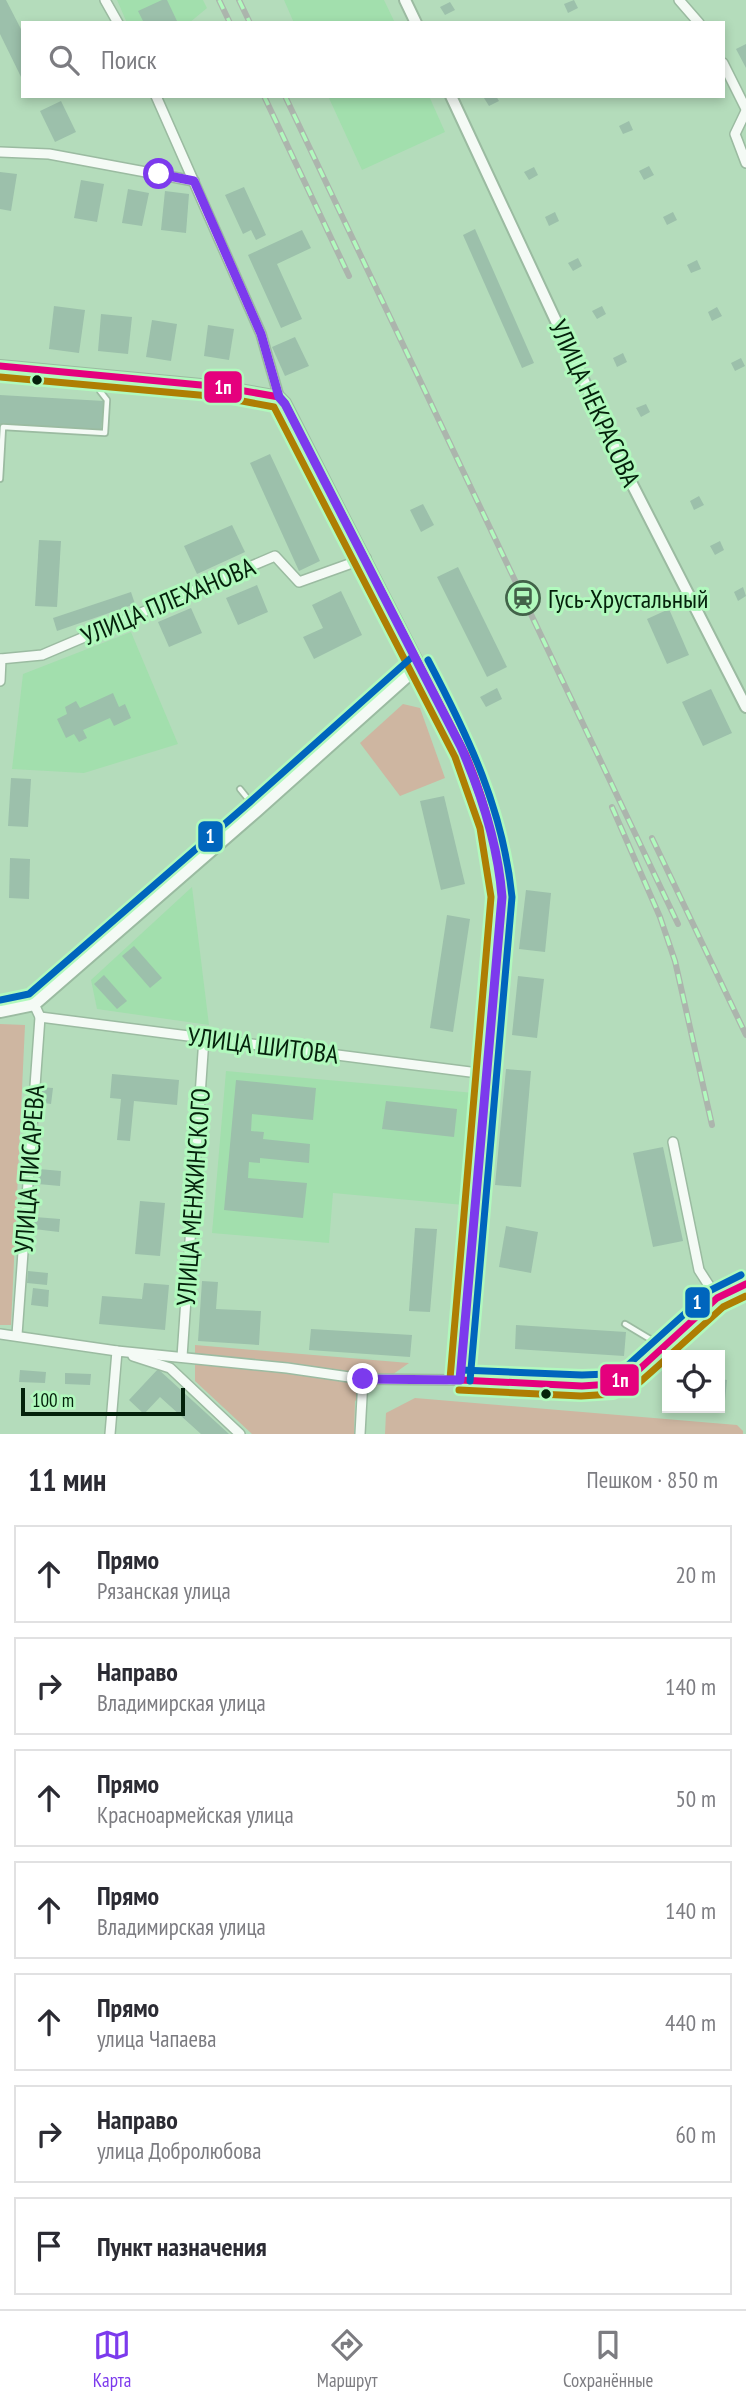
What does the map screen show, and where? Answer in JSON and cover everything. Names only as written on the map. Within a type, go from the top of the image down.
[{"type":"main road","points":[[0,1011],[34,1004],[419,665],[477,783],[500,867],[502,897],[460,1380],[582,1386],[611,1384],[634,1374],[717,1298],[746,1284]]},
{"type":"street","points":[[105,0],[117,21]]},
{"type":"street","points":[[405,0],[415,21]]},
{"type":"street","points":[[679,0],[697,21]]},
{"type":"street","points":[[725,67],[746,110],[735,134],[746,163]]},
{"type":"street","points":[[157,98],[261,334],[279,397],[366,558],[419,665]]},
{"type":"street","name":"УЛИЦА НЕКРАСОВА","points":[[452,98],[632,484],[746,707]]},
{"type":"street","points":[[0,152],[49,155],[194,181]]},
{"type":"street","points":[[0,366],[222,387],[279,397]]},
{"type":"street","name":"УЛИЦА ПЛЕХАНОВА","points":[[0,656],[42,655],[275,556],[299,582],[366,558]]},
{"type":"street","points":[[0,656],[0,681]]},
{"type":"street","name":"УЛИЦА ПИСАРЕВА","points":[[17,1335],[40,1017],[34,1004]]},
{"type":"street","name":"УЛИЦА ШИТОВА","points":[[40,1017],[486,1074]]},
{"type":"street","name":"УЛИЦА МЕНЖИНСКОГО","points":[[183,1357],[204,1038]]},
{"type":"street","points":[[673,1142],[699,1270],[717,1298]]},
{"type":"street","points":[[0,1334],[363,1379],[460,1380]]},
{"type":"street","points":[[110,1434],[117,1350]]},
{"type":"street","points":[[117,1350],[170,1368],[240,1434]]},
{"type":"street","points":[[360,1434],[363,1379]]},
{"type":"lane","points":[[0,479],[3,427],[105,433],[107,400],[100,391],[102,375]]},
{"type":"lane","points":[[240,789],[257,810]]},
{"type":"lane","points":[[625,1324],[663,1347]]},
{"type":"shaded area","points":[[117,0],[203,0],[207,8],[191,21],[126,21]]},
{"type":"shaded area","points":[[284,0],[384,0],[394,21],[293,21]]},
{"type":"shaded area","points":[[329,98],[430,98],[445,132],[362,170]]},
{"type":"shaded area","points":[[131,632],[178,744],[84,773],[12,769],[23,674]]},
{"type":"shaded area","points":[[403,704],[420,708],[445,778],[400,796],[360,743]]},
{"type":"shaded area","points":[[192,887],[209,1025],[97,1009],[91,980]]},
{"type":"shaded area","points":[[0,1024],[25,1025],[11,1325],[0,1325]]},
{"type":"shaded area","points":[[226,1071],[475,1093],[464,1205],[333,1193],[329,1243],[212,1233]]},
{"type":"shaded area","points":[[195,1345],[409,1363],[355,1401],[354,1434],[252,1434],[195,1381]]},
{"type":"shaded area","points":[[415,1398],[737,1425],[743,1434],[385,1434],[386,1413]]},
{"type":"building","points":[[0,0],[6,0],[21,29],[21,77],[0,34]]},
{"type":"building","points":[[167,0],[177,21],[143,21],[138,11]]},
{"type":"building","points":[[574,0],[578,8],[568,13],[564,4]]},
{"type":"building","points":[[450,2],[455,10],[445,15],[440,7]]},
{"type":"building","points":[[746,44],[746,68],[736,49]]},
{"type":"building","points":[[484,98],[497,98],[499,101],[489,106]]},
{"type":"building","points":[[61,101],[76,132],[55,142],[40,111]]},
{"type":"building","points":[[629,121],[633,130],[623,134],[619,126]]},
{"type":"building","points":[[649,166],[654,175],[644,180],[639,171]]},
{"type":"building","points":[[534,167],[538,175],[529,180],[524,172]]},
{"type":"building","points":[[0,172],[17,174],[11,211],[0,209]]},
{"type":"building","points":[[81,180],[104,184],[97,222],[74,218]]},
{"type":"building","points":[[244,187],[266,235],[256,240],[251,230],[243,234],[225,195]]},
{"type":"building","points":[[128,189],[149,193],[142,226],[122,223]]},
{"type":"building","points":[[165,191],[189,194],[186,233],[161,230]]},
{"type":"building","points":[[555,212],[559,221],[549,226],[545,217]]},
{"type":"building","points":[[673,212],[677,220],[667,225],[663,217]]},
{"type":"building","points":[[475,229],[534,363],[522,368],[463,235]]},
{"type":"building","points":[[302,230],[311,248],[277,264],[302,319],[281,328],[248,255]]},
{"type":"building","points":[[578,258],[582,266],[573,271],[568,263]]},
{"type":"building","points":[[697,260],[701,269],[691,273],[687,265]]},
{"type":"building","points":[[54,306],[85,310],[79,353],[49,349]]},
{"type":"building","points":[[602,306],[606,314],[597,319],[592,311]]},
{"type":"building","points":[[717,307],[722,316],[712,321],[708,312]]},
{"type":"building","points":[[101,314],[132,317],[128,354],[98,351]]},
{"type":"building","points":[[152,320],[177,324],[171,361],[146,357]]},
{"type":"building","points":[[208,325],[234,329],[229,360],[204,356]]},
{"type":"building","points":[[295,337],[309,366],[285,376],[272,347]]},
{"type":"building","points":[[623,353],[627,362],[617,367],[613,358]]},
{"type":"building","points":[[741,358],[745,366],[735,371],[731,363]]},
{"type":"building","points":[[0,395],[104,401],[101,432],[0,426]]},
{"type":"building","points":[[646,404],[650,412],[641,417],[636,408]]},
{"type":"building","points":[[270,454],[320,561],[299,571],[250,463]]},
{"type":"building","points":[[699,496],[704,505],[694,510],[690,501]]},
{"type":"building","points":[[423,504],[434,525],[421,532],[410,510]]},
{"type":"building","points":[[232,525],[245,552],[197,574],[184,546]]},
{"type":"building","points":[[39,540],[61,541],[57,607],[35,606]]},
{"type":"building","points":[[720,541],[724,550],[715,555],[710,546]]},
{"type":"building","name":"Гусь-Хрустальный","points":[[458,567],[507,667],[487,677],[437,577]]},
{"type":"building","points":[[257,585],[268,612],[238,625],[226,598]]},
{"type":"building","points":[[743,587],[746,596],[738,601],[734,592]]},
{"type":"building","points":[[341,591],[362,635],[314,659],[303,637],[323,628],[312,605]]},
{"type":"building","points":[[131,592],[135,604],[57,631],[53,618]]},
{"type":"building","points":[[191,608],[202,633],[169,647],[158,622]]},
{"type":"building","points":[[669,609],[689,655],[667,664],[647,619]]},
{"type":"building","points":[[497,688],[502,699],[486,707],[480,697]]},
{"type":"building","points":[[711,689],[732,733],[703,746],[682,702]]},
{"type":"building","points":[[113,693],[119,707],[125,704],[131,718],[114,726],[110,718],[83,730],[87,738],[79,742],[74,734],[66,738],[57,719],[67,714],[65,707],[76,701],[80,708]]},
{"type":"building","points":[[11,778],[31,779],[28,827],[8,826]]},
{"type":"building","points":[[444,796],[465,884],[441,890],[420,801]]},
{"type":"building","points":[[10,858],[30,859],[29,899],[9,898]]},
{"type":"building","points":[[526,890],[551,893],[545,952],[519,949]]},
{"type":"building","points":[[447,915],[470,919],[453,1032],[430,1028]]},
{"type":"building","points":[[134,946],[162,978],[150,988],[122,956]]},
{"type":"building","points":[[104,975],[127,1001],[117,1009],[94,984]]},
{"type":"building","points":[[518,976],[544,979],[537,1038],[512,1035]]},
{"type":"building","points":[[506,1069],[531,1071],[521,1187],[495,1185]]},
{"type":"building","points":[[112,1074],[179,1080],[177,1105],[134,1101],[130,1141],[117,1140],[121,1099],[110,1098]]},
{"type":"building","points":[[236,1080],[316,1088],[313,1120],[252,1114],[251,1131],[264,1132],[263,1139],[310,1144],[309,1163],[260,1158],[260,1163],[249,1162],[248,1178],[307,1183],[303,1218],[224,1210]]},
{"type":"building","points":[[39,1087],[53,1088],[51,1104],[37,1102]]},
{"type":"building","points":[[386,1101],[457,1109],[454,1137],[382,1129]]},
{"type":"building","points":[[663,1147],[683,1241],[653,1247],[633,1153]]},
{"type":"building","points":[[39,1169],[61,1171],[60,1186],[38,1184]]},
{"type":"building","points":[[140,1201],[165,1203],[160,1256],[135,1254]]},
{"type":"building","points":[[35,1217],[60,1219],[59,1232],[34,1229]]},
{"type":"building","points":[[506,1226],[538,1232],[531,1273],[499,1267]]},
{"type":"building","points":[[415,1228],[437,1229],[430,1312],[409,1311]]},
{"type":"building","points":[[28,1271],[48,1273],[47,1285],[27,1283]]},
{"type":"building","points":[[202,1281],[218,1282],[216,1309],[261,1311],[259,1345],[198,1341]]},
{"type":"building","points":[[144,1283],[169,1285],[165,1330],[99,1324],[102,1296],[142,1299]]},
{"type":"building","points":[[33,1288],[49,1290],[48,1307],[31,1305]]},
{"type":"building","points":[[516,1325],[626,1332],[624,1356],[515,1349]]},
{"type":"building","points":[[311,1329],[412,1335],[410,1357],[309,1350]]},
{"type":"building","points":[[158,1369],[229,1434],[201,1434],[160,1397],[144,1414],[129,1400]]},
{"type":"building","points":[[20,1370],[46,1372],[45,1383],[19,1382]]},
{"type":"building","points":[[65,1373],[91,1374],[90,1385],[65,1384]]},
{"type":"railway","points":[[219,0],[229,21]]},
{"type":"railway","points":[[239,0],[249,21]]},
{"type":"railway","points":[[265,98],[349,276]]},
{"type":"railway","points":[[286,98],[678,924]]},
{"type":"railway","points":[[612,807],[660,917],[675,961],[712,1125]]},
{"type":"railway","points":[[652,838],[746,1035]]},
{"type":"transit line","name":"1п","points":[[0,366],[222,387],[279,397],[285,403],[465,753],[489,824],[502,897],[460,1380]]},
{"type":"transit line","points":[[0,377],[221,397],[274,407],[455,757],[480,828],[491,897],[450,1379]]},
{"type":"transit line","name":"1","points":[[0,1000],[29,994],[412,657]]},
{"type":"transit line","name":"1","points":[[428,660],[482,775],[501,834],[512,897],[470,1381]]},
{"type":"transit line","name":"1","points":[[461,1370],[608,1374],[628,1365],[711,1290],[741,1275]]},
{"type":"transit line","name":"1п","points":[[460,1380],[582,1386],[611,1384],[634,1374],[717,1298],[746,1284]]},
{"type":"transit line","points":[[676,1350],[723,1307],[746,1296]]},
{"type":"transit line","points":[[459,1390],[581,1396],[613,1394],[640,1382],[662,1362]]},
{"type":"place","name":"Гусь-Хрустальный","points":[[523,598]]},
{"type":"route","points":[[159,174],[194,181],[261,334],[279,397],[366,558],[461,747],[477,783],[500,867],[502,897],[460,1380],[363,1379]]}]
